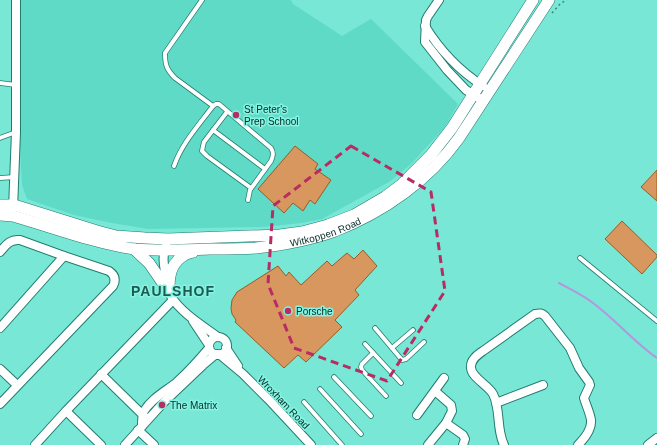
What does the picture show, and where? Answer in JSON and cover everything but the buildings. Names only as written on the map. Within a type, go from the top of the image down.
[{"type":"main road","name":"Witkoppen Road","points":[[0,204],[105,243],[134,249],[164,251],[255,248],[304,240],[335,231],[368,216],[398,198],[434,160],[473,94],[533,0]]},
{"type":"main road","name":"Witkoppen Road","points":[[434,160],[449,152],[484,101],[549,0]]},
{"type":"main road","name":"Witkoppen Road","points":[[0,215],[13,210],[116,236],[168,239],[280,235],[302,232],[328,225],[354,215],[421,174]]},
{"type":"main road","points":[[134,249],[149,264],[171,296]]},
{"type":"main road","points":[[171,296],[170,276],[176,262],[187,253],[207,249]]},
{"type":"street","points":[[13,210],[16,132],[16,0]]},
{"type":"street","points":[[439,0],[426,20],[425,42],[466,90],[484,101]]},
{"type":"street","points":[[425,25],[432,37],[459,68],[490,90]]},
{"type":"street","points":[[436,56],[444,51]]},
{"type":"street","points":[[0,252],[11,241],[16,239],[109,271],[114,275],[115,280],[113,286],[0,404]]},
{"type":"street","points":[[125,445],[143,423],[203,365],[223,352],[226,348],[225,341],[222,338],[218,337],[189,315],[171,296],[163,261],[164,251],[168,239]]},
{"type":"street","points":[[0,328],[64,256]]},
{"type":"street","points":[[35,445],[171,296]]},
{"type":"street","points":[[504,445],[500,431],[496,403],[491,390],[472,372],[471,367],[475,357],[535,314],[542,314],[545,316],[570,348],[579,368],[590,385],[584,398],[591,420],[590,427],[585,437],[578,445]]},
{"type":"street","points":[[189,315],[212,352],[218,354]]},
{"type":"street","points":[[143,423],[147,407],[155,398],[176,383],[198,361],[209,347],[212,339],[218,337]]},
{"type":"street","name":"Wroxham Road","points":[[226,348],[243,374]]},
{"type":"street","name":"Wroxham Road","points":[[218,354],[243,374],[311,445]]},
{"type":"street","points":[[0,369],[17,386]]},
{"type":"street","points":[[101,374],[143,423],[154,445]]},
{"type":"street","points":[[417,415],[444,378]]},
{"type":"street","points":[[496,403],[543,385]]},
{"type":"street","points":[[428,445],[446,423],[452,412],[452,407],[435,390]]},
{"type":"street","points":[[66,411],[101,445]]},
{"type":"street","points":[[446,423],[463,435],[465,440],[463,445]]},
{"type":"street","points":[[648,445],[657,438]]},
{"type":"lane","points":[[202,0],[165,53],[165,63],[169,72],[175,78],[214,106]]},
{"type":"lane","points":[[0,83],[16,85]]},
{"type":"lane","points":[[174,166],[176,158],[184,145],[214,106],[219,104],[271,148],[273,152],[273,156],[251,188],[248,200]]},
{"type":"lane","points":[[227,112],[213,130],[203,146],[202,151],[251,188]]},
{"type":"lane","points":[[213,130],[265,169]]},
{"type":"lane","points":[[0,138],[16,132]]},
{"type":"lane","points":[[0,178],[15,178]]},
{"type":"lane","points":[[580,258],[657,321]]},
{"type":"lane","points":[[375,328],[404,360],[424,342]]},
{"type":"lane","points":[[392,348],[413,330]]},
{"type":"lane","points":[[365,344],[401,383]]},
{"type":"lane","points":[[373,353],[361,367],[362,370],[386,396]]},
{"type":"lane","points":[[334,377],[371,416]]},
{"type":"lane","points":[[320,389],[361,434]]},
{"type":"lane","points":[[304,402],[342,445]]},
{"type":"path","points":[[551,14],[561,3],[567,0]]},
{"type":"highlighted area","points":[[351,146],[431,192],[445,291],[387,381],[294,348],[268,284],[273,206]]},
{"type":"shaded area","name":"St Peter's Prep School","points":[[20,0],[291,0],[293,4],[342,36],[371,19],[458,104],[445,127],[411,164],[389,182],[322,219],[263,227],[148,229],[74,215],[27,199],[22,185],[20,148]]},
{"type":"waterway","points":[[559,283],[593,303],[657,358]]},
{"type":"place","name":"St Peter's Prep School","points":[[236,115]]},
{"type":"place","name":"Porsche","points":[[288,311]]},
{"type":"place","name":"The Matrix","points":[[162,405]]},
{"type":"district","name":"PAULSHOF","points":[[173,291]]}]
